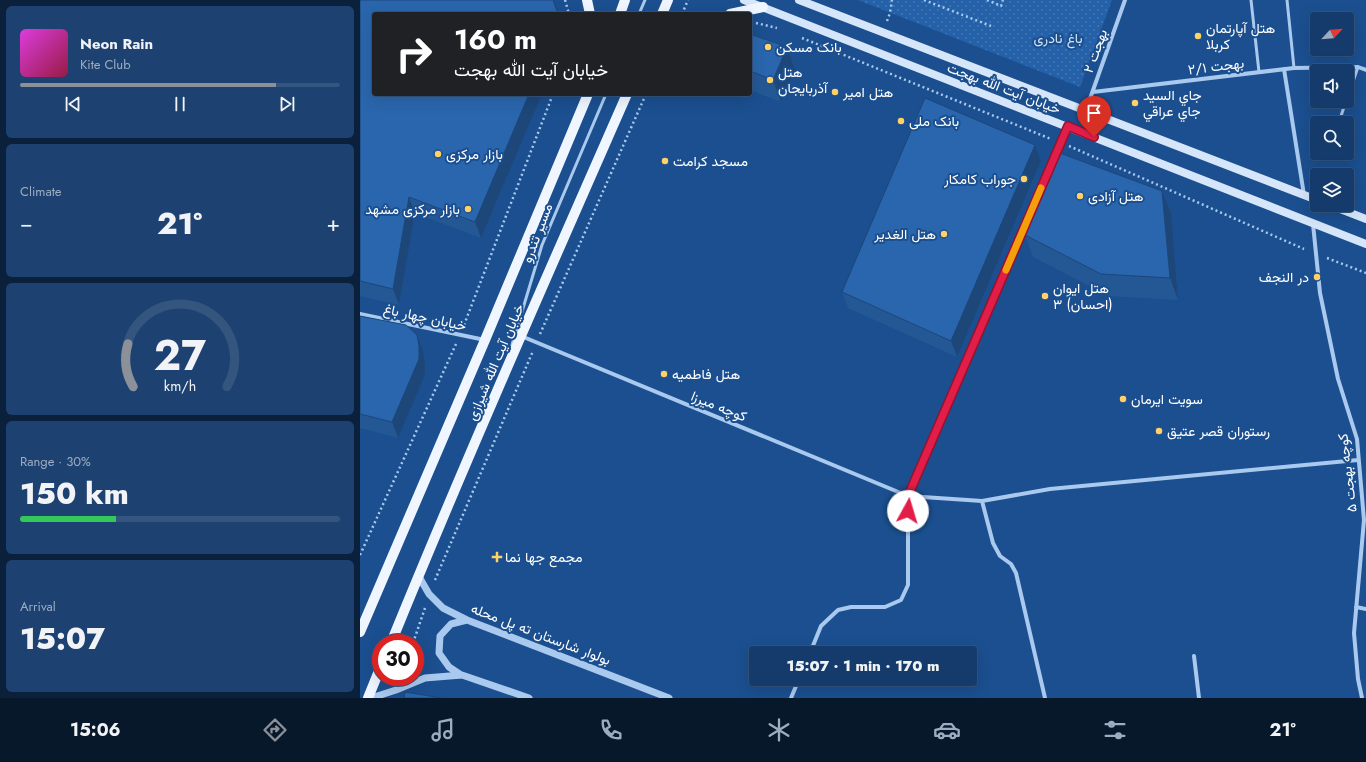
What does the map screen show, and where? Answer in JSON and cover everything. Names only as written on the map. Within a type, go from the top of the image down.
[{"type":"main road","points":[[587,0],[590,12]]},
{"type":"main road","points":[[621,12],[625,0]]},
{"type":"main road","points":[[663,12],[668,0]]},
{"type":"main road","name":"خیابان آیت الله بهجت","points":[[744,0],[1366,244]]},
{"type":"main road","name":"خیابان آیت الله بهجت","points":[[799,0],[1310,197]]},
{"type":"main road","points":[[739,12],[763,7]]},
{"type":"main road","name":"خیابان آیت الله شیرازی","points":[[360,632],[363,616],[486,340],[587,96]]},
{"type":"main road","name":"خیابان آیت الله شیرازی","points":[[395,634],[418,575],[626,96]]},
{"type":"main road","points":[[1348,212],[1366,219]]},
{"type":"main road","points":[[368,698],[373,686]]},
{"type":"street","name":"بهجت ۲","points":[[1086,110],[1125,0]]},
{"type":"street","name":"بهجت ۲/۱","points":[[1093,92],[1294,68],[1358,67],[1366,70]]},
{"type":"street","points":[[1284,69],[1304,195]]},
{"type":"street","points":[[813,646],[821,626],[838,610],[851,607],[885,607],[901,600],[908,585],[908,496],[1068,126]]},
{"type":"street","name":"کوچه بهجت ۵","points":[[1313,224],[1315,254],[1322,301],[1338,379],[1357,439],[1364,520],[1354,633],[1358,679],[1362,698]]},
{"type":"street","name":"خیابان چهار باغ","points":[[360,314],[486,340]]},
{"type":"street","name":"کوچه میرزا","points":[[521,336],[908,496],[982,501],[1050,489],[1358,460]]},
{"type":"street","points":[[982,501],[992,543],[1000,556],[1011,564],[1016,573],[1045,698]]},
{"type":"street","name":"بولوار شارستان ته پل محله","points":[[418,575],[429,594],[443,608],[467,620],[670,698]]},
{"type":"street","points":[[1356,607],[1366,609]]},
{"type":"street","points":[[467,620],[451,624],[440,636],[439,653],[449,667],[462,675],[529,698]]},
{"type":"street","points":[[1194,656],[1199,698]]},
{"type":"street","points":[[371,698],[425,678],[462,675]]},
{"type":"street","points":[[791,698],[796,686]]},
{"type":"lane","points":[[640,12],[645,0]]},
{"type":"lane","points":[[1251,0],[1260,72]]},
{"type":"lane","points":[[1288,0],[1294,68]]},
{"type":"lane","points":[[1354,79],[1358,67]]},
{"type":"lane","name":"مسیر تندرو","points":[[501,383],[542,245],[605,96]]},
{"type":"path","points":[[569,12],[566,1],[571,0]]},
{"type":"path","points":[[683,12],[688,0]]},
{"type":"path","points":[[882,32],[890,13],[892,0]]},
{"type":"path","points":[[924,0],[991,26]]},
{"type":"path","points":[[987,0],[1001,6],[1003,0]]},
{"type":"path","points":[[752,24],[756,23],[783,31]]},
{"type":"path","points":[[798,37],[1061,143],[1315,254],[1366,273]]},
{"type":"path","points":[[416,634],[429,594],[536,342],[645,96]]},
{"type":"green space","name":"باغ نادری","points":[[858,0],[1112,0],[1080,87]]},
{"type":"building","name":"بازار مرکزی","points":[[360,0],[553,0],[557,12],[372,12],[372,96],[528,96],[475,222],[409,197],[393,289],[360,281]]},
{"type":"building","points":[[752,35],[787,47],[773,80],[752,72]]},
{"type":"building","name":"هتل الغدیر","points":[[925,98],[1035,145],[951,341],[842,292]]},
{"type":"building","points":[[1057,152],[1162,191],[1170,278],[1101,274],[1025,235]]},
{"type":"building","points":[[360,316],[406,325],[417,335],[419,359],[392,422],[360,414]]},
{"type":"building","points":[[405,692],[441,698],[404,698]]},
{"type":"slow traffic","points":[[1006,270],[1041,188]]},
{"type":"place","name":"هتل آپارتمان کربلا","points":[[1198,36]]},
{"type":"place","name":"بانک مسکن","points":[[768,47]]},
{"type":"place","name":"هتل آذربایجان","points":[[770,80]]},
{"type":"place","name":"هتل امیر","points":[[835,92]]},
{"type":"place","name":"جاي السيد جاي عراقي","points":[[1135,103]]},
{"type":"place","name":"بانک ملی","points":[[901,121]]},
{"type":"place","name":"بازار مرکزی","points":[[438,154]]},
{"type":"place","name":"مسجد کرامت","points":[[665,161]]},
{"type":"place","name":"جوراب کامکار","points":[[1024,179]]},
{"type":"place","name":"هتل آزادی","points":[[1080,196]]},
{"type":"place","name":"بازار مرکزی مشهد","points":[[468,209]]},
{"type":"place","name":"هتل الغدیر","points":[[944,234]]},
{"type":"place","name":"در النجف","points":[[1317,277]]},
{"type":"place","name":"هتل ایوان ۳ (احسان)","points":[[1045,296]]},
{"type":"place","name":"هتل فاطمیه","points":[[664,374]]},
{"type":"place","name":"سویت ایرمان","points":[[1123,399]]},
{"type":"place","name":"رستوران قصر عتیق","points":[[1159,431]]},
{"type":"place","name":"مجمع جها نما","points":[[497,557]]},
{"type":"route","points":[[908,511],[908,496],[1068,126],[1094,137]]}]
